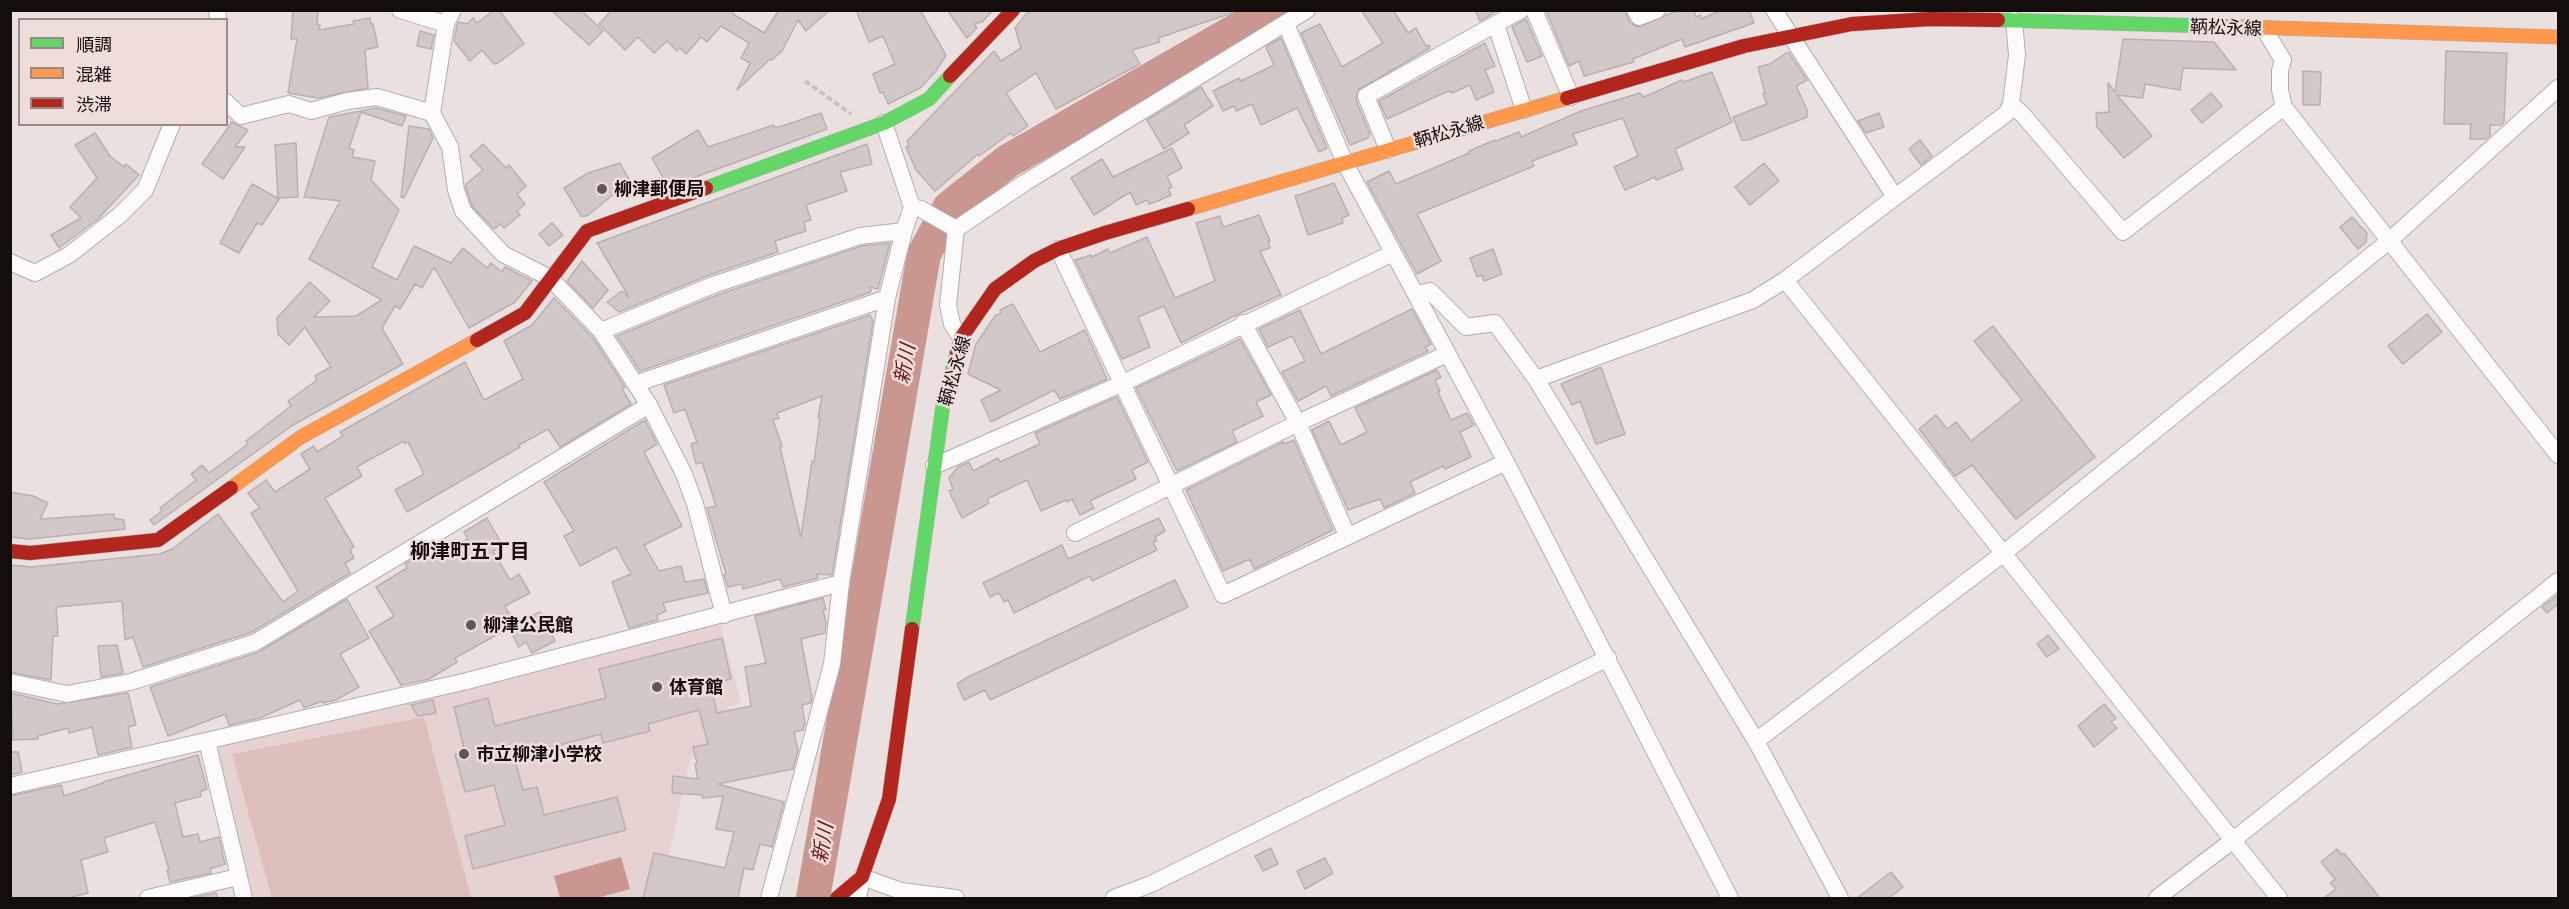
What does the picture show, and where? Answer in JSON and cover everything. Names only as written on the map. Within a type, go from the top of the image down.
[{"type":"main road","points":[[10,551],[30,553],[158,540],[301,437],[525,313],[587,231],[877,126],[929,99],[1013,10]]},
{"type":"main road","name":"鞆松永線","points":[[857,887],[889,799],[934,466],[944,405],[961,338],[995,289],[1034,261],[1058,249],[1744,46],[1852,24],[1930,19],[2559,38]]},
{"type":"main road","points":[[837,898],[857,887]]},
{"type":"street","points":[[400,10],[450,17],[432,113],[450,147],[456,190],[463,211],[503,254],[550,278],[601,331],[650,405],[684,474],[724,615]]},
{"type":"street","points":[[956,229],[1026,182],[1307,10]]},
{"type":"street","points":[[1388,150],[1366,96],[1521,10]]},
{"type":"street","points":[[1534,10],[1571,97]]},
{"type":"street","points":[[1635,10],[1639,17],[1657,10]]},
{"type":"street","points":[[1774,10],[1895,197]]},
{"type":"street","points":[[1536,379],[1753,300],[1785,280],[2007,113],[2011,104],[2016,55],[2014,21]]},
{"type":"street","points":[[1286,24],[1345,163],[1393,253],[1418,294],[1730,898]]},
{"type":"street","points":[[1496,25],[1524,110]]},
{"type":"street","points":[[2264,29],[2283,60],[2280,71],[2280,90],[2284,107],[2559,455]]},
{"type":"street","points":[[1756,741],[2004,553],[2389,241],[2559,88]]},
{"type":"street","points":[[228,104],[242,116],[289,104],[311,111],[347,100],[377,97],[432,113]]},
{"type":"street","points":[[2011,104],[2023,114],[2123,232],[2284,107]]},
{"type":"street","points":[[10,262],[35,273],[69,255],[120,215],[145,190],[171,126]]},
{"type":"street","points":[[877,126],[917,208],[956,229]]},
{"type":"street","points":[[769,898],[832,664],[841,583],[887,298],[904,231],[917,208]]},
{"type":"street","points":[[956,229],[948,305],[952,324],[961,338]]},
{"type":"street","points":[[601,331],[713,285],[837,243],[860,236],[904,231]]},
{"type":"street","points":[[1058,249],[1223,595],[1506,462]]},
{"type":"street","points":[[934,466],[1121,384],[1393,253]]},
{"type":"street","points":[[1785,280],[2279,898]]},
{"type":"street","points":[[1418,294],[1430,291],[1466,327],[1495,323],[1536,379],[1756,741],[1840,898]]},
{"type":"street","points":[[635,384],[887,298]]},
{"type":"street","points":[[1244,323],[1298,423],[1347,535]]},
{"type":"street","points":[[1075,533],[1171,484],[1447,354]]},
{"type":"street","points":[[10,682],[67,694],[130,682],[256,642],[650,405]]},
{"type":"street","points":[[2157,898],[2232,842],[2559,581]]},
{"type":"street","points":[[10,786],[467,681],[841,583]]},
{"type":"street","points":[[1114,898],[1151,884],[1608,658]]},
{"type":"street","points":[[207,741],[244,898]]},
{"type":"street","points":[[148,898],[238,877]]},
{"type":"street","points":[[857,887],[956,898]]},
{"type":"path","points":[[805,81],[877,126]]},
{"type":"shaded area","name":"市立柳津小学校","points":[[719,620],[741,703],[727,707],[734,748],[690,760],[660,895],[647,898],[253,898],[213,744]]},
{"type":"shaded area","points":[[424,717],[471,898],[272,898],[232,754]]},
{"type":"shaded area","points":[[621,857],[630,889],[597,898],[560,898],[554,876]]},
{"type":"building","points":[[293,10],[318,10],[319,30],[354,24],[353,21],[370,18],[378,47],[365,50],[368,88],[318,98],[288,93],[297,39],[291,39]]},
{"type":"building","points":[[494,10],[499,10],[524,44],[498,63],[494,64],[482,50],[470,61],[454,41],[457,25],[459,22],[467,24],[473,18],[477,23]]},
{"type":"building","points":[[551,10],[581,10],[603,31],[589,45]]},
{"type":"building","points":[[612,10],[735,10],[733,14],[764,33],[779,10],[830,10],[806,31],[798,20],[782,51],[772,60],[770,59],[737,90],[750,63],[741,58],[749,43],[721,26],[707,42],[701,37],[686,54],[680,48],[677,51],[667,41],[654,53],[638,37],[625,50],[599,24]]},
{"type":"building","points":[[856,10],[920,10],[946,55],[936,71],[920,88],[888,104],[883,92],[880,93],[873,74],[895,64],[883,36],[869,42]]},
{"type":"building","points":[[947,10],[993,10],[982,22],[974,24],[977,28],[967,38]]},
{"type":"building","points":[[1036,10],[1231,10],[1232,13],[1158,38],[1160,42],[1132,50],[1140,64],[1056,109],[1036,73],[1006,93],[1028,126],[1013,136],[1011,133],[979,156],[978,154],[935,191],[916,170],[906,147],[909,146],[907,141],[994,51],[1001,61],[1021,48],[1015,28],[1027,13]]},
{"type":"building","points":[[1361,10],[1393,10],[1408,33],[1416,28],[1426,46],[1429,45],[1430,48],[1358,90],[1356,100],[1370,134],[1368,138],[1350,145],[1301,33],[1320,24],[1342,67],[1383,43]]},
{"type":"building","points":[[1475,10],[1498,10],[1480,21]]},
{"type":"building","points":[[1546,10],[1625,10],[1630,23],[1638,27],[1679,10],[1694,11],[1696,17],[1700,15],[1701,19],[1722,10],[1749,10],[1754,23],[1685,47],[1682,39],[1633,59],[1634,62],[1584,76],[1579,61],[1569,66]]},
{"type":"building","points":[[1526,19],[1542,56],[1527,62],[1512,27]]},
{"type":"building","points":[[420,31],[434,35],[431,49],[417,46]]},
{"type":"building","points":[[1281,38],[1327,148],[1319,152],[1297,108],[1261,125],[1252,104],[1236,111],[1234,106],[1223,111],[1213,91],[1274,65],[1266,47]]},
{"type":"building","points":[[2123,39],[2214,42],[2236,70],[2183,68],[2180,90],[2145,84],[2143,98],[2117,95],[2152,136],[2124,158],[2097,127],[2096,113],[2109,112],[2108,83],[2115,92]]},
{"type":"building","points":[[1485,43],[1495,66],[1485,70],[1494,92],[1476,100],[1470,85],[1452,93],[1451,91],[1446,92],[1387,119],[1379,101]]},
{"type":"building","points":[[2446,51],[2507,53],[2504,122],[2501,125],[2490,125],[2490,136],[2486,139],[2470,139],[2471,124],[2444,124]]},
{"type":"building","points":[[1789,53],[1807,80],[1796,86],[1807,110],[1807,117],[1748,140],[1742,140],[1733,117],[1767,104],[1758,67],[1770,64]]},
{"type":"building","points":[[2303,71],[2321,72],[2320,105],[2303,105]]},
{"type":"building","points":[[1712,72],[1732,122],[1675,149],[1683,169],[1656,180],[1655,177],[1625,190],[1614,167],[1638,156],[1623,118],[1573,134],[1577,144],[1532,161],[1534,166],[1417,214],[1441,261],[1417,274],[1367,182],[1389,171],[1396,184],[1495,140],[1519,132],[1521,137],[1581,111],[1640,93],[1644,97],[1682,80],[1684,82]]},
{"type":"building","points":[[1201,87],[1213,106],[1184,125],[1189,133],[1164,149],[1147,120]]},
{"type":"building","points":[[2211,93],[2222,106],[2202,123],[2191,110]]},
{"type":"building","points":[[376,108],[406,116],[402,126],[361,112],[349,148],[354,150],[352,157],[375,161],[371,180],[399,210],[372,267],[397,280],[414,246],[451,263],[463,248],[487,268],[491,263],[502,272],[505,267],[532,281],[515,302],[469,328],[434,267],[422,288],[415,284],[400,309],[395,306],[382,328],[403,364],[293,425],[154,525],[150,520],[162,511],[160,508],[196,480],[191,474],[202,465],[209,473],[248,444],[246,441],[291,406],[288,401],[317,380],[315,376],[331,367],[305,327],[289,345],[278,334],[277,318],[310,282],[330,301],[314,317],[356,316],[382,300],[309,259],[340,201],[304,197],[329,117]]},
{"type":"building","points":[[821,113],[827,129],[668,187],[652,158],[698,130],[708,147],[774,125],[774,128]]},
{"type":"building","points":[[1879,113],[1884,127],[1866,133],[1858,121]]},
{"type":"building","points":[[232,122],[248,130],[235,147],[245,147],[223,179],[202,164]]},
{"type":"building","points":[[409,126],[429,129],[433,138],[404,198],[401,197]]},
{"type":"building","points":[[95,133],[110,156],[124,167],[126,164],[139,175],[98,219],[59,248],[51,235],[81,218],[70,207],[97,178],[75,145]]},
{"type":"building","points":[[1920,140],[1932,156],[1921,165],[1909,149]]},
{"type":"building","points":[[296,143],[298,197],[278,198],[275,145]]},
{"type":"building","points":[[483,144],[506,168],[509,165],[526,186],[517,194],[525,204],[517,211],[520,215],[504,228],[501,224],[494,229],[472,206],[466,188],[466,184],[483,170],[470,156]]},
{"type":"building","points":[[867,144],[872,164],[840,172],[847,191],[806,205],[811,220],[804,222],[806,231],[775,241],[778,252],[709,275],[619,312],[607,302],[622,291],[629,297],[597,243]]},
{"type":"building","points":[[1172,148],[1182,168],[1167,176],[1172,187],[1168,189],[1171,195],[1149,204],[1147,200],[1136,205],[1130,192],[1094,215],[1071,178],[1102,159],[1113,177]]},
{"type":"building","points":[[620,163],[630,181],[587,216],[581,216],[564,188],[588,173]]},
{"type":"building","points":[[1764,163],[1779,181],[1750,205],[1735,187]]},
{"type":"building","points":[[1334,183],[1349,215],[1342,218],[1343,223],[1308,235],[1295,196]]},
{"type":"building","points":[[252,184],[279,199],[262,225],[257,223],[239,253],[220,243]]},
{"type":"building","points":[[1259,215],[1270,241],[1268,241],[1270,248],[1260,251],[1281,295],[1181,343],[1164,306],[1138,317],[1150,347],[1122,359],[1075,260],[1091,255],[1092,257],[1108,249],[1110,253],[1147,237],[1175,298],[1215,281],[1196,223],[1220,216],[1223,227]]},
{"type":"building","points":[[2352,217],[2367,233],[2366,242],[2358,249],[2340,227]]},
{"type":"building","points":[[552,223],[563,235],[549,246],[539,234]]},
{"type":"building","points":[[890,243],[878,289],[870,287],[871,292],[640,371],[617,336],[717,295],[862,246]]},
{"type":"building","points":[[1493,249],[1502,274],[1484,281],[1482,275],[1477,277],[1470,258]]},
{"type":"building","points":[[582,261],[608,290],[593,308],[567,281]]},
{"type":"building","points":[[554,298],[593,338],[625,387],[622,389],[631,404],[560,447],[548,429],[407,512],[395,490],[424,474],[408,442],[405,444],[404,441],[365,462],[357,467],[362,476],[325,498],[354,547],[350,550],[354,558],[345,563],[350,573],[252,632],[143,667],[133,637],[125,640],[122,601],[56,607],[58,636],[53,636],[51,680],[10,672],[11,565],[31,567],[160,554],[172,549],[218,514],[283,602],[298,591],[251,513],[260,508],[248,493],[266,480],[275,492],[310,469],[301,454],[314,446],[317,452],[343,436],[340,432],[465,362],[484,400],[523,379],[504,341],[532,325]]},
{"type":"building","points":[[1013,304],[1040,352],[1085,330],[1107,379],[1060,399],[1054,390],[991,422],[981,400],[1001,390],[968,374],[976,344],[995,316],[1001,313],[1000,310]]},
{"type":"building","points":[[1412,309],[1431,344],[1425,347],[1428,351],[1331,396],[1326,386],[1298,401],[1282,372],[1305,361],[1292,336],[1268,347],[1259,329],[1300,310],[1321,354]]},
{"type":"building","points":[[2427,314],[2442,332],[2403,364],[2388,346]]},
{"type":"building","points":[[870,315],[873,321],[832,575],[817,574],[818,578],[783,587],[780,579],[743,589],[742,584],[728,587],[707,508],[716,506],[702,462],[696,464],[691,444],[697,442],[685,409],[674,413],[664,385]],"holes":[[[822,396],[818,418],[820,418],[814,462],[812,461],[801,537],[780,447],[782,446],[773,420],[779,418],[777,413]]]},
{"type":"building","points":[[1993,326],[2095,457],[2016,519],[1972,465],[1955,476],[1919,429],[1936,415],[1947,429],[1956,422],[1971,441],[2022,400],[1974,341]]},
{"type":"building","points":[[1240,339],[1271,395],[1256,402],[1263,416],[1232,431],[1237,442],[1177,471],[1136,388]]},
{"type":"building","points":[[1601,367],[1625,434],[1596,444],[1580,401],[1572,405],[1561,384]]},
{"type":"building","points":[[1437,370],[1441,377],[1435,380],[1440,391],[1438,392],[1451,420],[1467,413],[1474,425],[1460,432],[1471,457],[1445,469],[1443,466],[1410,482],[1415,493],[1384,508],[1380,499],[1348,510],[1312,430],[1329,421],[1341,445],[1367,432],[1355,408]]},
{"type":"building","points":[[1117,397],[1148,462],[1132,470],[1136,479],[1090,501],[1094,508],[1080,515],[1072,499],[1041,511],[1027,480],[987,499],[989,503],[962,518],[949,491],[953,489],[949,478],[958,467],[969,462],[973,471],[998,458],[1000,462],[1040,444],[1035,433]]},
{"type":"building","points":[[645,420],[657,444],[644,452],[682,526],[644,545],[659,571],[681,566],[685,582],[704,579],[708,593],[663,603],[666,611],[657,615],[658,620],[629,628],[612,582],[631,574],[616,547],[580,566],[564,536],[574,531],[544,482]]},
{"type":"building","points":[[1294,440],[1333,530],[1254,569],[1250,559],[1223,571],[1186,490],[1283,442],[1284,444]]},
{"type":"building","points":[[10,492],[33,496],[48,503],[40,519],[114,514],[114,518],[124,520],[125,529],[30,539],[10,537]]},
{"type":"building","points":[[487,518],[503,546],[493,551],[510,580],[519,574],[530,593],[505,606],[514,623],[540,612],[555,641],[532,653],[526,642],[519,647],[509,628],[455,658],[457,662],[429,679],[401,685],[369,631],[394,616],[376,587],[407,568],[405,564],[435,547],[442,554],[468,539],[464,532]]},
{"type":"building","points":[[1159,518],[1165,531],[1155,537],[1157,541],[1153,542],[1157,550],[1092,581],[1090,576],[1014,613],[1008,600],[1004,602],[999,593],[990,597],[983,583],[1062,545],[1068,559]]},
{"type":"building","points":[[1175,580],[1188,607],[990,700],[985,690],[964,700],[957,684],[968,677]]},
{"type":"building","points":[[2556,596],[2559,603],[2547,613],[2542,607]]},
{"type":"building","points":[[823,598],[826,610],[823,610],[826,622],[825,633],[801,639],[812,698],[811,703],[802,705],[805,723],[803,730],[794,732],[798,750],[793,769],[718,784],[784,802],[772,847],[760,844],[753,870],[744,868],[738,898],[643,898],[654,853],[725,868],[734,832],[716,829],[723,796],[703,798],[702,795],[672,793],[673,776],[698,779],[693,747],[708,744],[699,710],[648,724],[650,731],[603,743],[601,734],[514,757],[523,790],[537,787],[544,815],[617,797],[626,830],[473,869],[465,836],[505,825],[494,785],[465,792],[455,754],[465,752],[454,707],[488,698],[495,726],[606,698],[599,669],[722,638],[731,679],[710,684],[717,713],[751,706],[745,667],[766,663],[755,616]]},
{"type":"building","points":[[347,599],[369,638],[340,654],[359,687],[336,700],[323,703],[322,701],[304,708],[300,700],[260,718],[229,725],[225,714],[168,736],[150,687],[259,652]]},
{"type":"building","points":[[2048,635],[2059,649],[2047,657],[2037,644]]},
{"type":"building","points":[[117,645],[123,673],[101,677],[98,646]]},
{"type":"building","points":[[11,693],[57,704],[128,693],[136,725],[128,727],[132,747],[98,755],[92,727],[69,733],[68,728],[38,736],[38,739],[13,740]]},
{"type":"building","points":[[433,700],[436,713],[418,716],[411,705]]},
{"type":"building","points":[[2104,704],[2116,718],[2111,722],[2117,728],[2094,747],[2078,726]]},
{"type":"building","points":[[10,752],[18,752],[22,772],[10,775]]},
{"type":"building","points":[[198,755],[207,789],[200,792],[201,796],[175,803],[183,837],[198,834],[200,842],[219,837],[225,864],[210,869],[211,873],[170,882],[167,870],[169,870],[155,822],[104,838],[108,852],[81,860],[88,893],[68,898],[10,898],[10,796],[61,785],[64,796],[103,782]]},
{"type":"building","points":[[1271,848],[1278,864],[1263,871],[1255,856]]},
{"type":"building","points":[[2337,849],[2342,855],[2344,853],[2380,898],[2324,898],[2336,889],[2330,883],[2335,879],[2321,862]]},
{"type":"building","points":[[1325,858],[1333,873],[1305,889],[1297,871]]},
{"type":"building","points":[[1891,872],[1903,887],[1889,898],[1857,898]]},
{"type":"building","points":[[216,893],[218,898],[192,898]]},
{"type":"waterway","name":"新川","points":[[813,898],[924,254],[949,208],[1008,161],[1272,10]]},
{"type":"traffic: fast","points":[[1998,20],[2246,27]]},
{"type":"traffic: fast","points":[[706,188],[884,123],[929,99],[950,76]]},
{"type":"traffic: fast","points":[[912,629],[943,405],[957,353]]},
{"type":"traffic: slow","points":[[2246,27],[2558,37]]},
{"type":"traffic: slow","points":[[1188,209],[1567,98]]},
{"type":"traffic: slow","points":[[231,488],[301,437],[477,340]]},
{"type":"traffic: jam","points":[[950,76],[1013,10]]},
{"type":"traffic: jam","points":[[1567,98],[1744,46],[1852,24],[1930,19],[1998,20]]},
{"type":"traffic: jam","points":[[477,340],[525,313],[587,231],[706,188]]},
{"type":"traffic: jam","points":[[957,353],[961,338],[995,289],[1034,261],[1058,249],[1105,233],[1188,209]]},
{"type":"traffic: jam","points":[[10,551],[30,553],[158,540],[231,488]]},
{"type":"traffic: jam","points":[[837,898],[862,877],[889,799],[912,629]]},
{"type":"place","name":"柳津郵便局","points":[[602,189]]},
{"type":"place","name":"柳津公民館","points":[[471,625]]},
{"type":"place","name":"体育館","points":[[657,687]]},
{"type":"place","name":"市立柳津小学校","points":[[464,754]]},
{"type":"district","name":"柳津町五丁目","points":[[470,552]]}]
